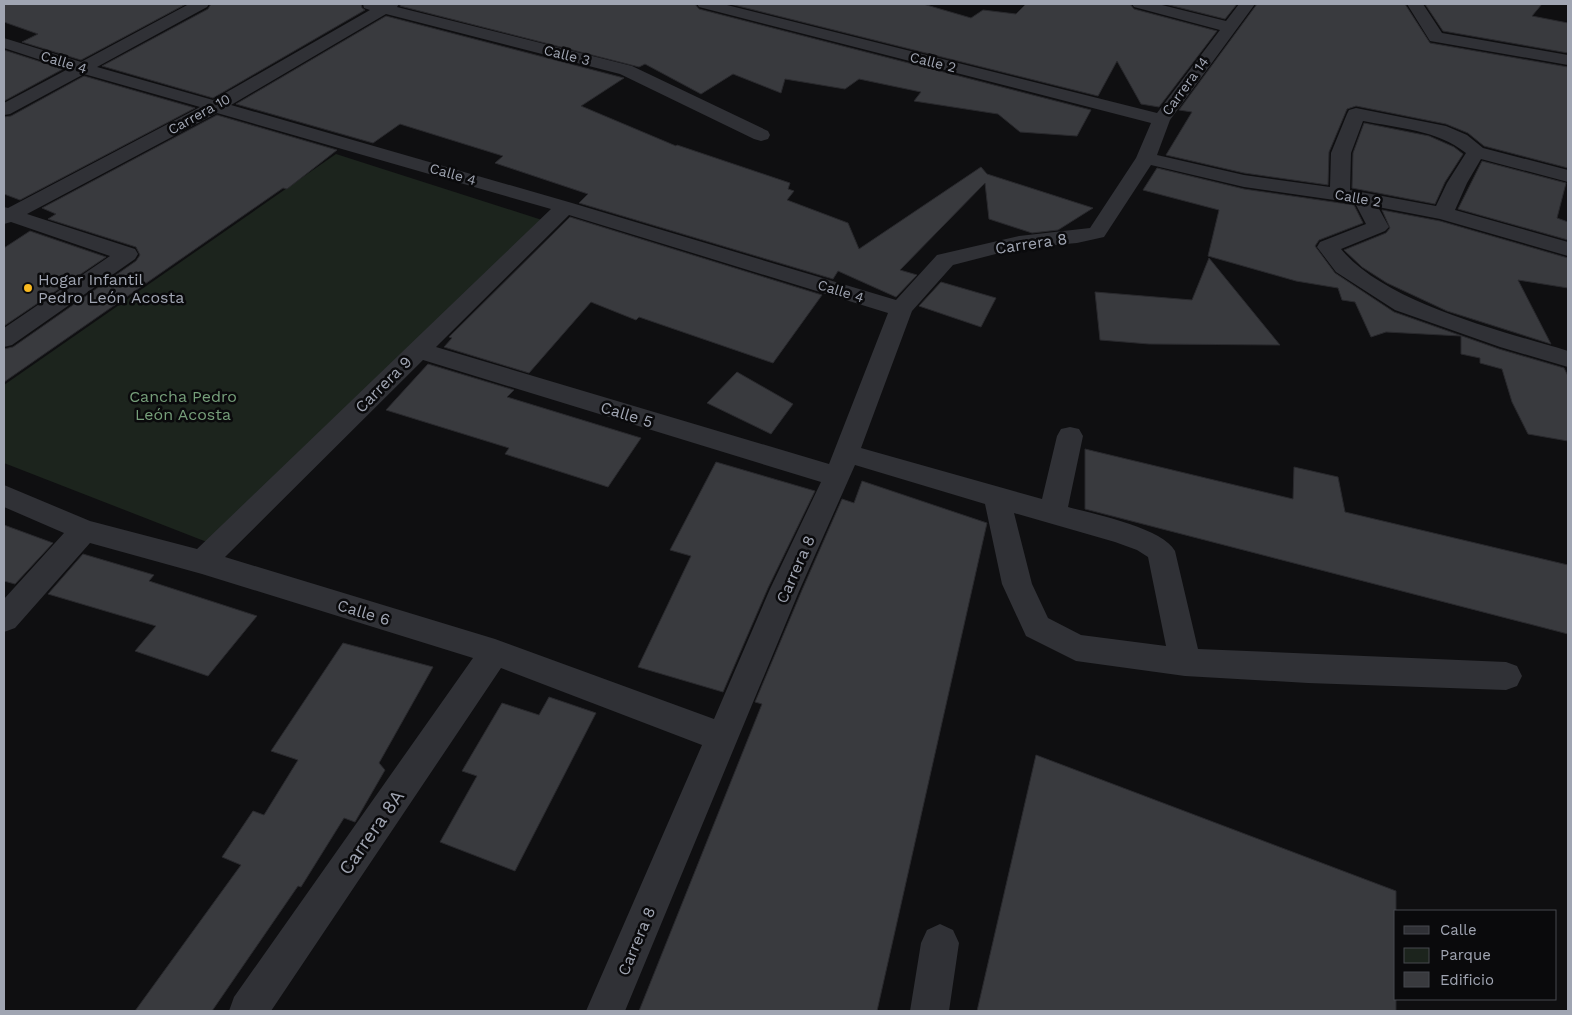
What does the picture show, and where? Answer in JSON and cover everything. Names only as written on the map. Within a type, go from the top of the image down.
[{"type":"street","points":[[4,110],[201,4]]},
{"type":"street","name":"Calle 3","points":[[364,4],[387,6],[626,70],[761,135]]},
{"type":"street","points":[[1140,4],[1228,27]]},
{"type":"street","name":"Carrera 14","points":[[1077,237],[1097,233],[1146,158],[1161,120],[1228,27],[1247,4]]},
{"type":"street","points":[[1415,4],[1436,38],[1568,60]]},
{"type":"street","name":"Calle 2","points":[[717,5],[1161,120]]},
{"type":"street","name":"Carrera 10","points":[[5,216],[216,106],[387,6]]},
{"type":"street","name":"Calle 4","points":[[4,43],[83,68],[565,207],[901,309]]},
{"type":"street","points":[[1340,194],[1341,153],[1356,114],[1439,130],[1460,139],[1476,152],[1568,176]]},
{"type":"street","points":[[1443,213],[1457,183],[1476,152]]},
{"type":"street","name":"Calle 2","points":[[1146,158],[1244,181],[1340,194],[1443,213],[1568,250]]},
{"type":"street","points":[[1363,198],[1378,227],[1328,247],[1344,267],[1403,305],[1508,341],[1568,359]]},
{"type":"street","name":"Carrera 9","points":[[202,562],[565,207]]},
{"type":"street","points":[[4,340],[127,254],[5,216]]},
{"type":"street","name":"Carrera 8","points":[[606,1011],[785,589],[841,465],[901,309],[945,260],[1018,242],[1077,237]]},
{"type":"street","name":"Calle 5","points":[[417,350],[841,465],[997,498],[1147,542],[1161,551],[1185,662]]},
{"type":"street","points":[[1053,513],[1070,436]]},
{"type":"street","name":"Calle 6","points":[[4,495],[84,530],[202,562],[495,652],[722,738]]},
{"type":"street","points":[[997,498],[1017,584],[1037,627],[1076,648],[1185,662],[1308,669],[1506,676]]},
{"type":"street","points":[[4,620],[84,530]]},
{"type":"street","name":"Carrera 8A","points":[[248,1011],[495,652]]},
{"type":"street","points":[[929,1011],[940,943]]},
{"type":"green space","name":"Cancha Pedro León Acosta","points":[[336,154],[542,220],[212,544],[4,463],[4,385]]},
{"type":"building","points":[[4,4],[186,4],[81,60],[22,42],[38,34],[4,22]]},
{"type":"building","points":[[211,4],[361,4],[365,10],[213,98],[102,66],[208,9]]},
{"type":"building","points":[[401,4],[695,4],[699,9],[1091,110],[1077,136],[1020,132],[998,114],[914,101],[921,92],[859,79],[845,89],[785,79],[781,93],[733,74],[701,94],[645,64],[639,67],[400,6]]},
{"type":"building","points":[[730,4],[923,4],[971,18],[983,10],[1016,14],[1026,4],[1130,4],[1134,9],[1217,31],[1159,107],[1141,104],[1117,61],[1098,96]]},
{"type":"building","points":[[1165,4],[1237,4],[1225,19]]},
{"type":"building","points":[[1257,4],[1405,4],[1430,43],[1568,67],[1568,168],[1484,146],[1468,133],[1446,124],[1356,106],[1347,109],[1329,152],[1328,185],[1244,173],[1166,155],[1192,112],[1179,110]]},
{"type":"building","points":[[1425,4],[1542,4],[1532,16],[1568,23],[1568,53],[1443,31]]},
{"type":"building","points":[[386,16],[624,78],[581,106],[676,146],[790,183],[788,189],[794,191],[787,200],[848,223],[859,249],[981,167],[987,174],[1093,208],[1058,230],[1032,233],[989,219],[985,183],[900,270],[917,275],[896,297],[838,271],[833,279],[579,203],[588,194],[495,163],[503,156],[400,124],[373,143],[236,104]]},
{"type":"building","points":[[4,50],[63,69],[4,101]]},
{"type":"building","points":[[84,76],[195,108],[20,200],[4,194],[4,117],[11,116]]},
{"type":"building","points":[[217,115],[337,150],[287,189],[283,188],[4,382],[4,349],[13,347],[136,261],[140,255],[136,247],[48,219],[56,214],[42,208]]},
{"type":"building","points":[[1364,123],[1429,136],[1454,147],[1463,154],[1445,182],[1435,204],[1352,188],[1353,153]]},
{"type":"building","points":[[1482,161],[1566,183],[1557,218],[1568,222],[1568,240],[1458,209]]},
{"type":"building","points":[[1157,168],[1244,189],[1354,205],[1363,223],[1319,240],[1315,246],[1335,273],[1394,312],[1499,349],[1564,368],[1568,376],[1568,441],[1528,434],[1512,402],[1502,369],[1480,363],[1480,358],[1461,354],[1461,336],[1386,332],[1371,337],[1355,302],[1342,300],[1338,288],[1296,281],[1208,256],[1219,210],[1143,190]]},
{"type":"building","points":[[1382,210],[1440,221],[1568,258],[1568,288],[1518,280],[1551,344],[1447,311],[1387,283],[1362,267],[1344,250],[1386,233],[1390,228]]},
{"type":"building","points":[[570,217],[822,295],[773,363],[639,317],[636,320],[591,302],[529,373],[444,347],[452,338],[449,337]]},
{"type":"building","name":"Hogar Infantil Pedro León Acosta","points":[[30,231],[106,257],[4,326],[4,248]]},
{"type":"building","points":[[1209,258],[1280,345],[1149,344],[1100,340],[1095,292],[1192,300]]},
{"type":"building","points":[[941,282],[996,298],[981,327],[919,306]]},
{"type":"building","points":[[428,364],[514,390],[507,397],[641,438],[608,487],[505,454],[509,448],[386,410]]},
{"type":"building","points":[[737,372],[793,404],[771,434],[707,403]]},
{"type":"building","points":[[1085,449],[1293,499],[1294,467],[1338,477],[1345,512],[1568,565],[1568,634],[1085,509]]},
{"type":"building","points":[[716,462],[815,491],[768,588],[723,692],[638,667],[691,556],[670,550]]},
{"type":"building","points":[[862,481],[987,523],[877,1011],[639,1011],[762,704],[755,702],[802,590],[842,499],[854,503]]},
{"type":"building","points":[[4,525],[53,543],[15,584],[4,581]]},
{"type":"building","points":[[83,554],[154,575],[149,581],[257,616],[208,676],[135,651],[156,626],[48,594]]},
{"type":"building","points":[[343,643],[433,667],[379,763],[385,770],[355,822],[344,818],[301,887],[298,886],[212,1011],[135,1011],[241,865],[222,857],[253,811],[264,815],[298,760],[271,751]]},
{"type":"building","points":[[549,697],[596,713],[515,871],[440,842],[477,776],[462,771],[502,703],[539,715]]},
{"type":"building","points":[[1036,755],[1396,891],[1396,910],[1394,910],[1394,1000],[1396,1000],[1396,1011],[977,1011]]},
{"type":"place","name":"Hogar Infantil Pedro León Acosta","points":[[28,288]]}]
